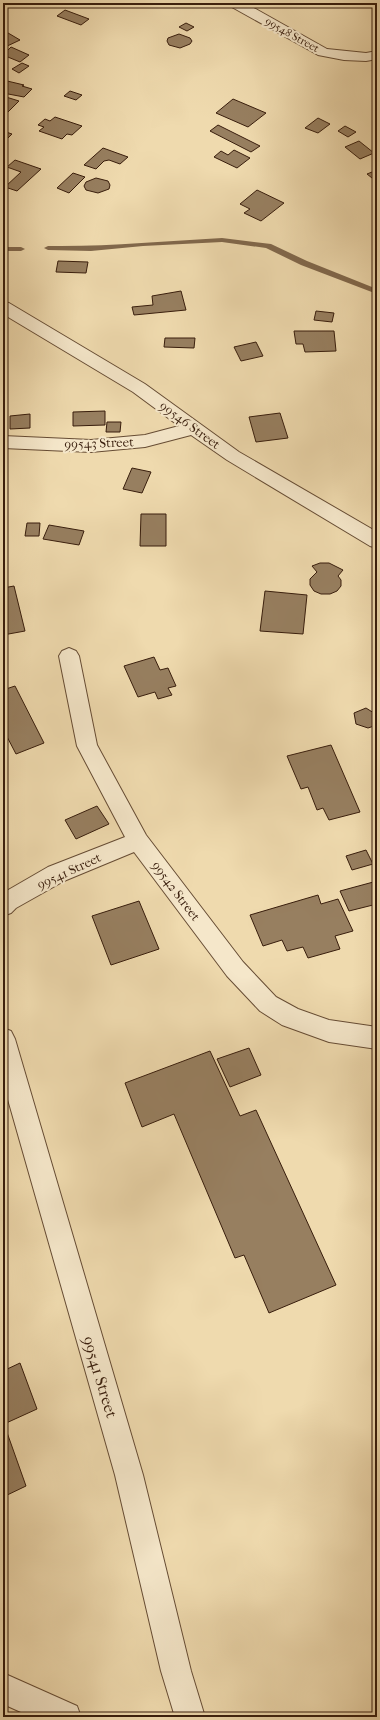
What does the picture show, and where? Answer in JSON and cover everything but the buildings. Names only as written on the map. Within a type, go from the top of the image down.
[{"type":"street","name":"99548 Street","points":[[235,3],[323,52],[344,56],[366,57],[377,55]]},
{"type":"street","name":"99546 Street","points":[[3,307],[139,388],[240,460],[377,541]]},
{"type":"street","name":"99543 Street","points":[[3,442],[91,446],[145,441],[194,428]]},
{"type":"street","name":"99542 Street","points":[[69,656],[87,746],[138,841],[234,969],[268,1004],[290,1017],[329,1031],[377,1038]]},
{"type":"street","name":"99541 Street","points":[[3,906],[8,901],[56,874],[138,841]]},
{"type":"street","name":"99541 Street","points":[[3,1039],[129,1475],[176,1672],[190,1717]]},
{"type":"street","points":[[3,1688],[66,1717]]},
{"type":"waterway","points":[[48,248],[91,249],[143,244],[222,240],[268,246],[304,263],[377,292]]},
{"type":"waterway","points":[[3,249],[21,249]]}]
